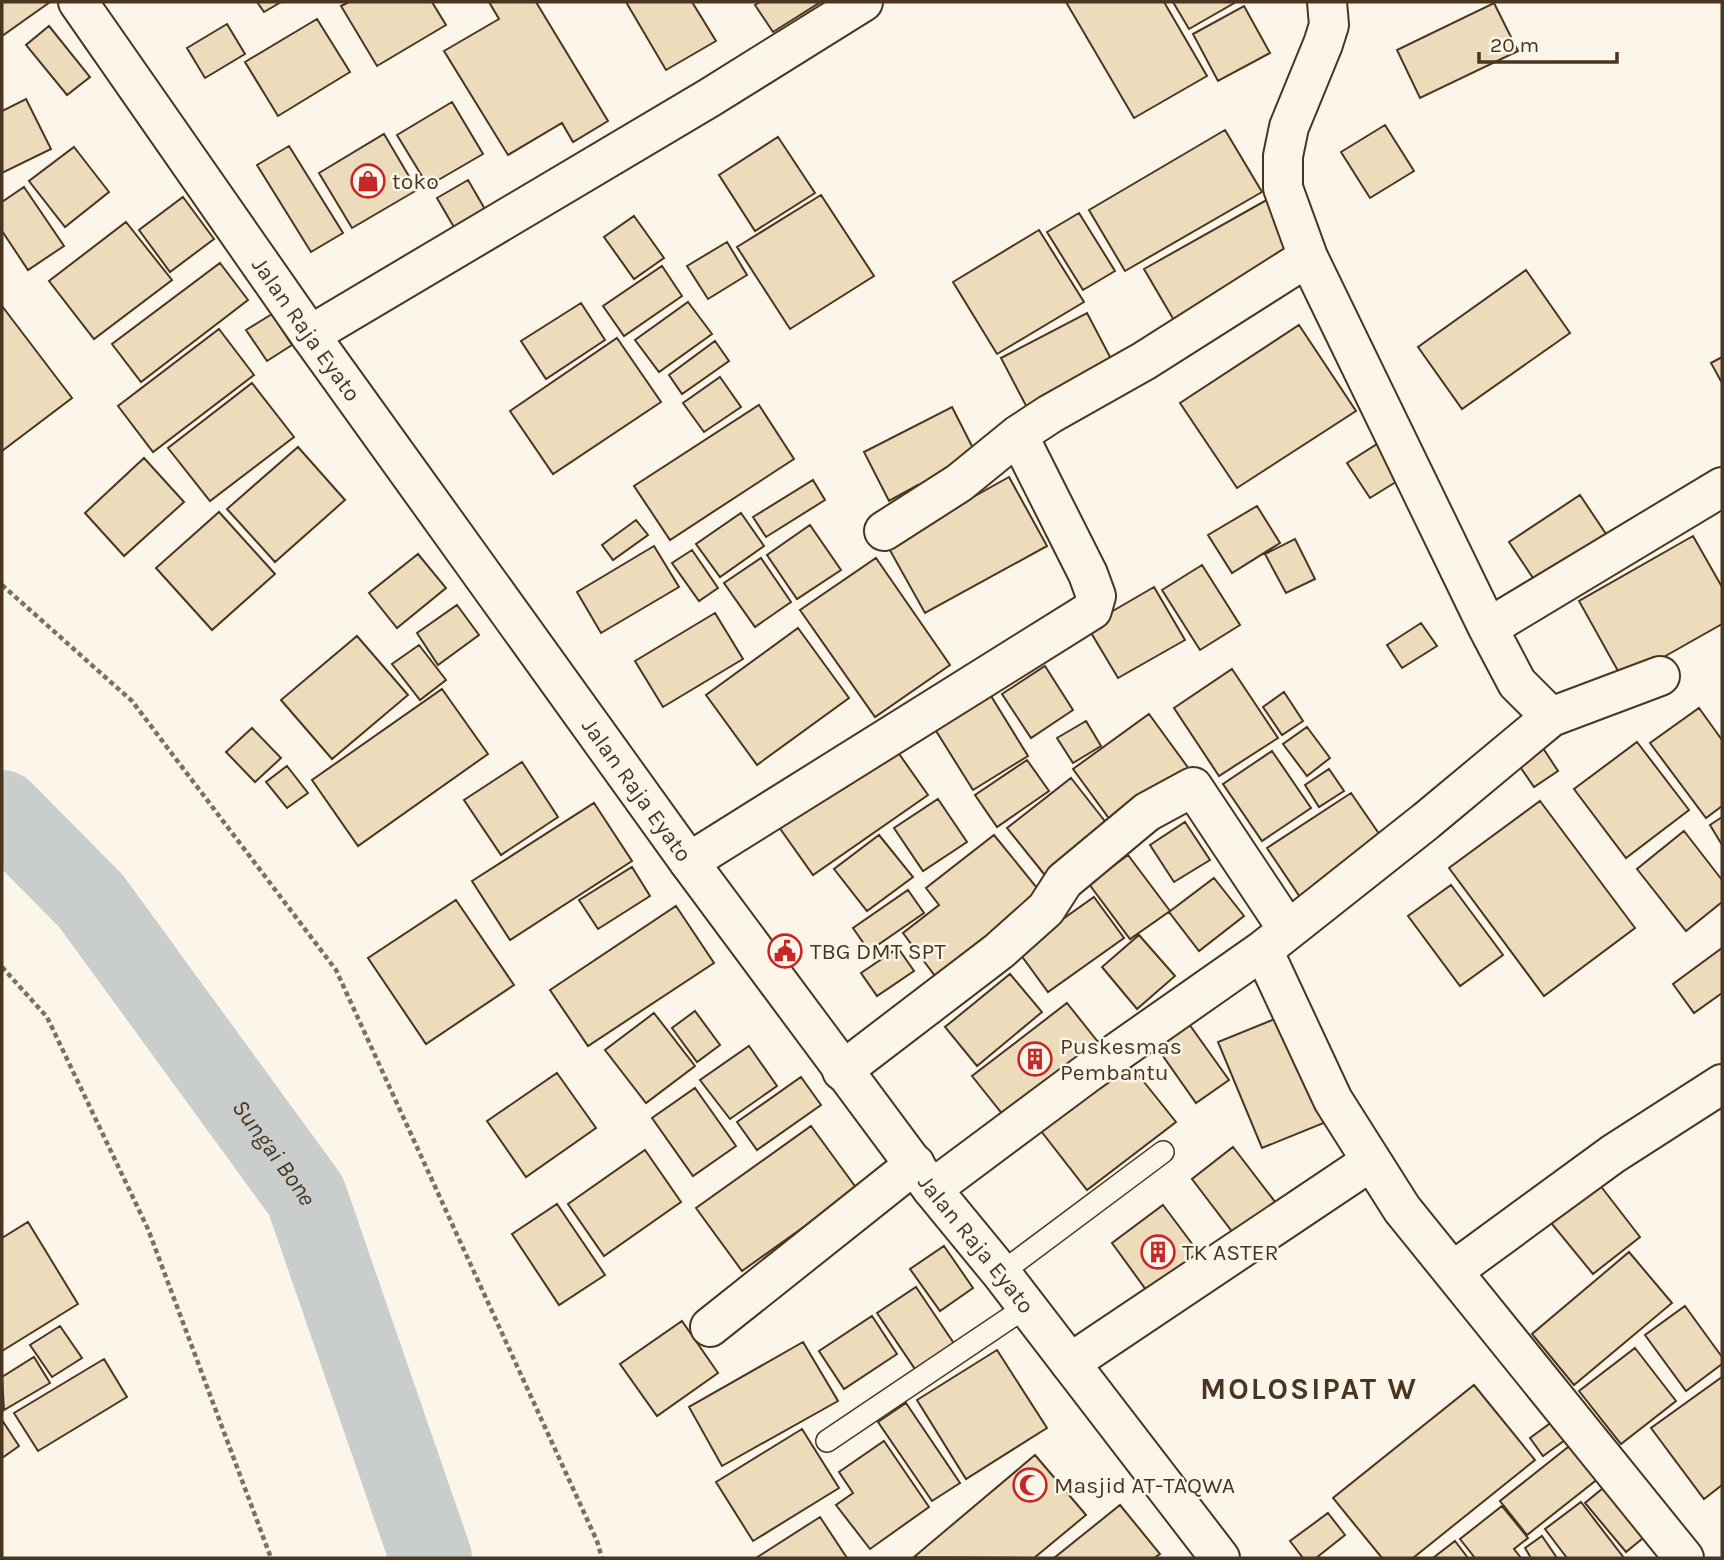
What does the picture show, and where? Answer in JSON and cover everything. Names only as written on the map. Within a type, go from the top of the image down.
[{"type":"street","name":"Jalan Raja Eyato","points":[[78,2],[310,335],[842,1071],[1220,1558]]},
{"type":"street","points":[[310,335],[709,98],[863,2]]},
{"type":"street","points":[[1327,2],[1329,25],[1289,127],[1283,156],[1283,188],[1308,257],[1488,628],[1517,682],[1551,717]]},
{"type":"street","points":[[884,531],[959,483],[1018,435],[1144,361],[1308,257]]},
{"type":"street","points":[[689,862],[1092,610],[1096,596],[1087,574],[1018,435]]},
{"type":"street","points":[[1488,628],[1722,486]]},
{"type":"street","points":[[710,1327],[924,1177],[1089,1072],[1275,940],[1426,821],[1551,717],[1660,676]]},
{"type":"street","points":[[842,1071],[999,951],[1046,909],[1064,881],[1147,812],[1193,787],[1275,940],[1333,1100],[1370,1162],[1402,1209],[1684,1558]]},
{"type":"street","points":[[1453,1271],[1613,1154],[1722,1084]]},
{"type":"street","points":[[1070,1363],[1370,1162]]},
{"type":"lane","points":[[1001,1273],[1163,1152]]},
{"type":"lane","points":[[827,1441],[1026,1307]]},
{"type":"path","points":[[2,586],[132,701],[336,970],[597,1541],[601,1558]]},
{"type":"path","points":[[2,967],[47,1017],[148,1229],[271,1558]]},
{"type":"building","points":[[2,2],[50,2],[2,36]]},
{"type":"building","points":[[257,2],[281,2],[264,12]]},
{"type":"building","points":[[349,2],[432,2],[446,25],[377,66],[341,6]]},
{"type":"building","points":[[489,2],[536,2],[608,121],[573,142],[562,123],[508,155],[444,51],[499,19]]},
{"type":"building","points":[[626,2],[692,2],[716,41],[666,70]]},
{"type":"building","points":[[760,2],[819,3],[773,32],[755,5]]},
{"type":"building","points":[[1066,2],[1164,2],[1207,76],[1134,118]]},
{"type":"building","points":[[1173,2],[1236,2],[1189,29]]},
{"type":"building","points":[[1494,3],[1518,51],[1420,98],[1397,50]]},
{"type":"building","points":[[1244,6],[1270,53],[1218,81],[1193,34]]},
{"type":"building","points":[[317,19],[350,72],[278,116],[245,62]]},
{"type":"building","points":[[227,24],[245,54],[205,78],[187,48]]},
{"type":"building","points":[[49,26],[90,77],[67,95],[26,45]]},
{"type":"building","points":[[26,99],[51,149],[2,173],[2,111]]},
{"type":"building","points":[[452,102],[483,154],[428,186],[397,135]]},
{"type":"building","points":[[1385,125],[1414,171],[1370,198],[1341,152]]},
{"type":"building","points":[[1225,130],[1262,192],[1125,271],[1089,210]]},
{"type":"building","name":"toko","points":[[384,134],[417,190],[352,228],[319,173]]},
{"type":"building","points":[[778,137],[815,193],[755,231],[719,175]]},
{"type":"building","points":[[289,146],[343,233],[311,252],[257,165]]},
{"type":"building","points":[[74,147],[109,192],[65,227],[29,181]]},
{"type":"building","points":[[468,180],[486,211],[455,229],[437,198]]},
{"type":"building","points":[[24,187],[64,246],[28,270],[2,231],[2,202]]},
{"type":"building","points":[[821,195],[874,276],[790,329],[737,247]]},
{"type":"building","points":[[183,197],[214,239],[170,272],[139,230]]},
{"type":"building","points":[[1272,197],[1302,249],[1175,322],[1144,269]]},
{"type":"building","points":[[1079,213],[1115,271],[1083,290],[1047,232]]},
{"type":"building","points":[[634,216],[664,258],[634,279],[604,237]]},
{"type":"building","points":[[126,222],[172,280],[94,339],[49,281]]},
{"type":"building","points":[[1039,230],[1084,302],[997,354],[953,282]]},
{"type":"building","points":[[727,242],[747,275],[708,299],[687,266]]},
{"type":"building","points":[[220,263],[248,300],[141,382],[112,344]]},
{"type":"building","points":[[662,266],[682,296],[624,336],[603,306]]},
{"type":"building","points":[[1526,270],[1570,333],[1462,409],[1418,347]]},
{"type":"building","points":[[688,302],[712,334],[659,372],[635,340]]},
{"type":"building","points":[[581,303],[605,340],[546,379],[521,341]]},
{"type":"building","points":[[2,306],[72,398],[2,451]]},
{"type":"building","points":[[1087,313],[1118,372],[1032,417],[1001,358]]},
{"type":"building","points":[[272,314],[292,345],[267,361],[246,330]]},
{"type":"building","points":[[1299,325],[1356,411],[1237,488],[1180,403]]},
{"type":"building","points":[[219,329],[254,375],[153,452],[118,406]]},
{"type":"building","points":[[617,338],[661,402],[553,474],[510,411]]},
{"type":"building","points":[[715,341],[729,361],[682,394],[669,375]]},
{"type":"building","points":[[1722,357],[1722,383],[1711,363]]},
{"type":"building","points":[[720,377],[741,407],[704,432],[683,403]]},
{"type":"building","points":[[252,383],[294,437],[210,501],[168,448]]},
{"type":"building","points":[[759,405],[794,459],[670,540],[634,486]]},
{"type":"building","points":[[952,407],[977,456],[922,495],[918,485],[889,501],[864,452]]},
{"type":"building","points":[[1385,439],[1407,475],[1370,498],[1347,463]]},
{"type":"building","points":[[298,447],[345,500],[275,562],[227,509]]},
{"type":"building","points":[[144,458],[184,502],[124,556],[85,513]]},
{"type":"building","points":[[1009,477],[1047,546],[925,613],[887,545]]},
{"type":"building","points":[[813,480],[825,500],[766,537],[753,517]]},
{"type":"building","points":[[1580,495],[1610,540],[1539,587],[1509,542]]},
{"type":"building","points":[[1257,506],[1280,543],[1232,573],[1208,535]]},
{"type":"building","points":[[219,512],[275,574],[212,630],[156,568]]},
{"type":"building","points":[[741,513],[764,546],[720,577],[696,544]]},
{"type":"building","points":[[636,520],[648,535],[613,560],[602,545]]},
{"type":"building","points":[[810,525],[841,570],[797,599],[767,555]]},
{"type":"building","points":[[1693,536],[1722,587],[1722,624],[1623,680],[1579,601]]},
{"type":"building","points":[[1295,539],[1315,579],[1286,593],[1265,554]]},
{"type":"building","points":[[654,546],[679,587],[601,633],[577,592]]},
{"type":"building","points":[[692,550],[718,588],[699,601],[672,563]]},
{"type":"building","points":[[418,554],[446,588],[397,628],[369,593]]},
{"type":"building","points":[[761,558],[791,602],[755,627],[724,583]]},
{"type":"building","points":[[876,558],[950,665],[875,717],[800,610]]},
{"type":"building","points":[[1202,565],[1240,625],[1200,650],[1162,590]]},
{"type":"building","points":[[1154,587],[1185,640],[1118,678],[1087,626]]},
{"type":"building","points":[[457,605],[479,635],[438,665],[417,633]]},
{"type":"building","points":[[715,613],[743,659],[663,707],[635,661]]},
{"type":"building","points":[[1421,623],[1437,646],[1402,668],[1387,645]]},
{"type":"building","points":[[798,628],[849,698],[757,765],[706,695]]},
{"type":"building","points":[[357,636],[408,695],[332,759],[281,700]]},
{"type":"building","points":[[419,645],[446,680],[420,700],[392,664]]},
{"type":"building","points":[[1045,666],[1073,710],[1031,738],[1002,694]]},
{"type":"building","points":[[1232,669],[1278,738],[1219,776],[1174,708]]},
{"type":"building","points":[[983,683],[1028,756],[973,790],[928,718]]},
{"type":"building","points":[[442,689],[488,754],[358,846],[312,780]]},
{"type":"building","points":[[1284,692],[1303,721],[1282,735],[1263,707]]},
{"type":"building","points":[[1699,708],[1722,740],[1722,806],[1706,818],[1650,743]]},
{"type":"building","points":[[1149,714],[1192,773],[1116,828],[1073,769]]},
{"type":"building","points":[[1086,721],[1101,746],[1073,763],[1057,738]]},
{"type":"building","points":[[1307,727],[1330,758],[1307,776],[1283,744]]},
{"type":"building","points":[[252,728],[281,758],[255,782],[226,752]]},
{"type":"building","points":[[890,741],[928,795],[813,875],[774,820]]},
{"type":"building","points":[[1539,742],[1558,771],[1534,787],[1514,758]]},
{"type":"building","points":[[1637,742],[1689,810],[1626,858],[1574,789]]},
{"type":"building","points":[[1272,751],[1311,808],[1262,841],[1223,784]]},
{"type":"building","points":[[1027,760],[1049,791],[997,827],[975,795]]},
{"type":"building","points":[[522,762],[558,817],[501,855],[464,800]]},
{"type":"building","points":[[287,766],[308,793],[287,808],[266,782]]},
{"type":"building","points":[[1329,769],[1344,791],[1319,807],[1305,785]]},
{"type":"building","points":[[1071,778],[1115,834],[1052,884],[1007,828]]},
{"type":"building","points":[[1351,793],[1384,841],[1300,897],[1267,848]]},
{"type":"building","points":[[938,799],[967,842],[923,871],[894,828]]},
{"type":"building","points":[[1540,801],[1635,928],[1544,996],[1449,868]]},
{"type":"building","points":[[594,803],[632,861],[510,940],[472,881]]},
{"type":"building","points":[[1722,817],[1722,845],[1710,825]]},
{"type":"building","points":[[1185,822],[1210,860],[1174,882],[1150,845]]},
{"type":"building","points":[[1684,831],[1722,880],[1722,902],[1686,931],[1637,869]]},
{"type":"building","points":[[879,835],[913,877],[867,911],[834,869]]},
{"type":"building","points":[[994,835],[1046,899],[938,980],[903,933],[939,905],[926,888]]},
{"type":"building","points":[[1128,855],[1170,911],[1130,939],[1089,884]]},
{"type":"building","points":[[632,867],[650,896],[598,929],[579,900]]},
{"type":"building","points":[[1214,878],[1244,916],[1199,951],[1169,912]]},
{"type":"building","points":[[1451,885],[1503,955],[1460,986],[1408,916]]},
{"type":"building","points":[[908,890],[924,913],[869,951],[853,928]]},
{"type":"building","points":[[1094,897],[1124,938],[1048,992],[1018,951]]},
{"type":"building","points":[[456,900],[514,985],[426,1044],[368,958]]},
{"type":"building","points":[[676,906],[714,963],[588,1046],[550,990]]},
{"type":"building","points":[[1139,935],[1175,976],[1137,1009],[1102,967]]},
{"type":"building","points":[[898,948],[914,971],[877,996],[861,973]]},
{"type":"building","points":[[1722,948],[1722,993],[1694,1013],[1673,984]]},
{"type":"building","points":[[1010,974],[1042,1012],[977,1066],[945,1027]]},
{"type":"building","name":"Puskesmas Pembantu","points":[[1067,1003],[1098,1042],[1004,1116],[972,1076]]},
{"type":"building","points":[[695,1011],[720,1045],[697,1062],[672,1028]]},
{"type":"building","points":[[654,1013],[695,1066],[646,1103],[605,1050]]},
{"type":"building","points":[[1287,1014],[1331,1120],[1262,1148],[1218,1042]]},
{"type":"building","points":[[1184,1017],[1229,1080],[1196,1103],[1151,1039]]},
{"type":"building","points":[[749,1046],[777,1086],[730,1119],[700,1080]]},
{"type":"building","points":[[1128,1062],[1176,1122],[1087,1190],[1041,1131]]},
{"type":"building","points":[[557,1073],[596,1128],[526,1177],[487,1121]]},
{"type":"building","points":[[801,1077],[821,1105],[757,1150],[737,1122]]},
{"type":"building","points":[[695,1088],[736,1146],[693,1176],[652,1118]]},
{"type":"building","points":[[811,1126],[857,1189],[742,1271],[696,1208]]},
{"type":"building","points":[[1233,1147],[1279,1207],[1237,1238],[1192,1179]]},
{"type":"building","points":[[645,1150],[681,1202],[604,1256],[568,1204]]},
{"type":"building","points":[[1596,1180],[1640,1237],[1593,1274],[1547,1218]]},
{"type":"building","points":[[557,1204],[605,1275],[559,1305],[512,1234]]},
{"type":"building","name":"TK ASTER","points":[[1163,1205],[1205,1261],[1152,1298],[1112,1243]]},
{"type":"building","points":[[28,1222],[78,1304],[2,1351],[2,1238]]},
{"type":"building","points":[[944,1246],[973,1288],[940,1311],[910,1269]]},
{"type":"building","points":[[1629,1252],[1672,1303],[1574,1385],[1532,1334]]},
{"type":"building","points":[[916,1287],[955,1345],[917,1372],[877,1313]]},
{"type":"building","points":[[1685,1306],[1722,1357],[1722,1364],[1686,1391],[1645,1335]]},
{"type":"building","points":[[872,1316],[897,1354],[844,1389],[819,1351]]},
{"type":"building","points":[[682,1321],[718,1373],[657,1416],[620,1364]]},
{"type":"building","points":[[60,1326],[82,1358],[52,1377],[30,1345]]},
{"type":"building","points":[[803,1342],[838,1401],[722,1466],[689,1407]]},
{"type":"building","points":[[1635,1348],[1676,1401],[1621,1444],[1579,1391]]},
{"type":"building","points":[[997,1350],[1047,1428],[966,1479],[917,1400]]},
{"type":"building","points":[[34,1357],[50,1383],[4,1410],[2,1377]]},
{"type":"building","points":[[104,1359],[127,1397],[38,1451],[14,1413]]},
{"type":"building","points":[[1722,1377],[1722,1485],[1704,1499],[1651,1428]]},
{"type":"building","points":[[1474,1385],[1535,1460],[1413,1558],[1382,1558],[1333,1498]]},
{"type":"building","points":[[906,1403],[960,1483],[932,1501],[878,1422]]},
{"type":"building","points":[[2,1420],[19,1446],[2,1458]]},
{"type":"building","points":[[1552,1422],[1565,1440],[1543,1456],[1530,1438]]},
{"type":"building","points":[[802,1429],[839,1488],[753,1541],[716,1482]]},
{"type":"building","points":[[1582,1436],[1609,1470],[1527,1535],[1500,1501]]},
{"type":"building","points":[[884,1441],[929,1507],[870,1549],[836,1505],[853,1493],[839,1472]]},
{"type":"building","name":"Masjid AT-TAQWA","points":[[1035,1455],[1086,1515],[1034,1558],[914,1557]]},
{"type":"building","points":[[1614,1479],[1654,1529],[1626,1552],[1585,1503]]},
{"type":"building","points":[[1581,1502],[1624,1558],[1567,1558],[1545,1529]]},
{"type":"building","points":[[1120,1505],[1160,1554],[1154,1558],[1054,1558]]},
{"type":"building","points":[[1502,1506],[1528,1538],[1514,1549],[1521,1558],[1475,1558],[1460,1539]]},
{"type":"building","points":[[1328,1513],[1345,1535],[1316,1558],[1303,1558],[1290,1541]]},
{"type":"building","points":[[820,1517],[847,1558],[756,1558]]},
{"type":"building","points":[[1542,1536],[1557,1558],[1531,1558],[1525,1548]]},
{"type":"building","points":[[1455,1541],[1468,1558],[1433,1558]]},
{"type":"waterway","name":"Sungai Bone","points":[[2,811],[91,901],[306,1196],[431,1558]]},
{"type":"place","name":"toko","points":[[368,181]]},
{"type":"place","name":"TBG DMT SPT","points":[[785,951]]},
{"type":"place","name":"Puskesmas Pembantu","points":[[1035,1059]]},
{"type":"place","name":"TK ASTER","points":[[1158,1252]]},
{"type":"place","name":"Masjid AT-TAQWA","points":[[1030,1485]]},
{"type":"district","name":"MOLOSIPAT W","points":[[1309,1389]]}]
